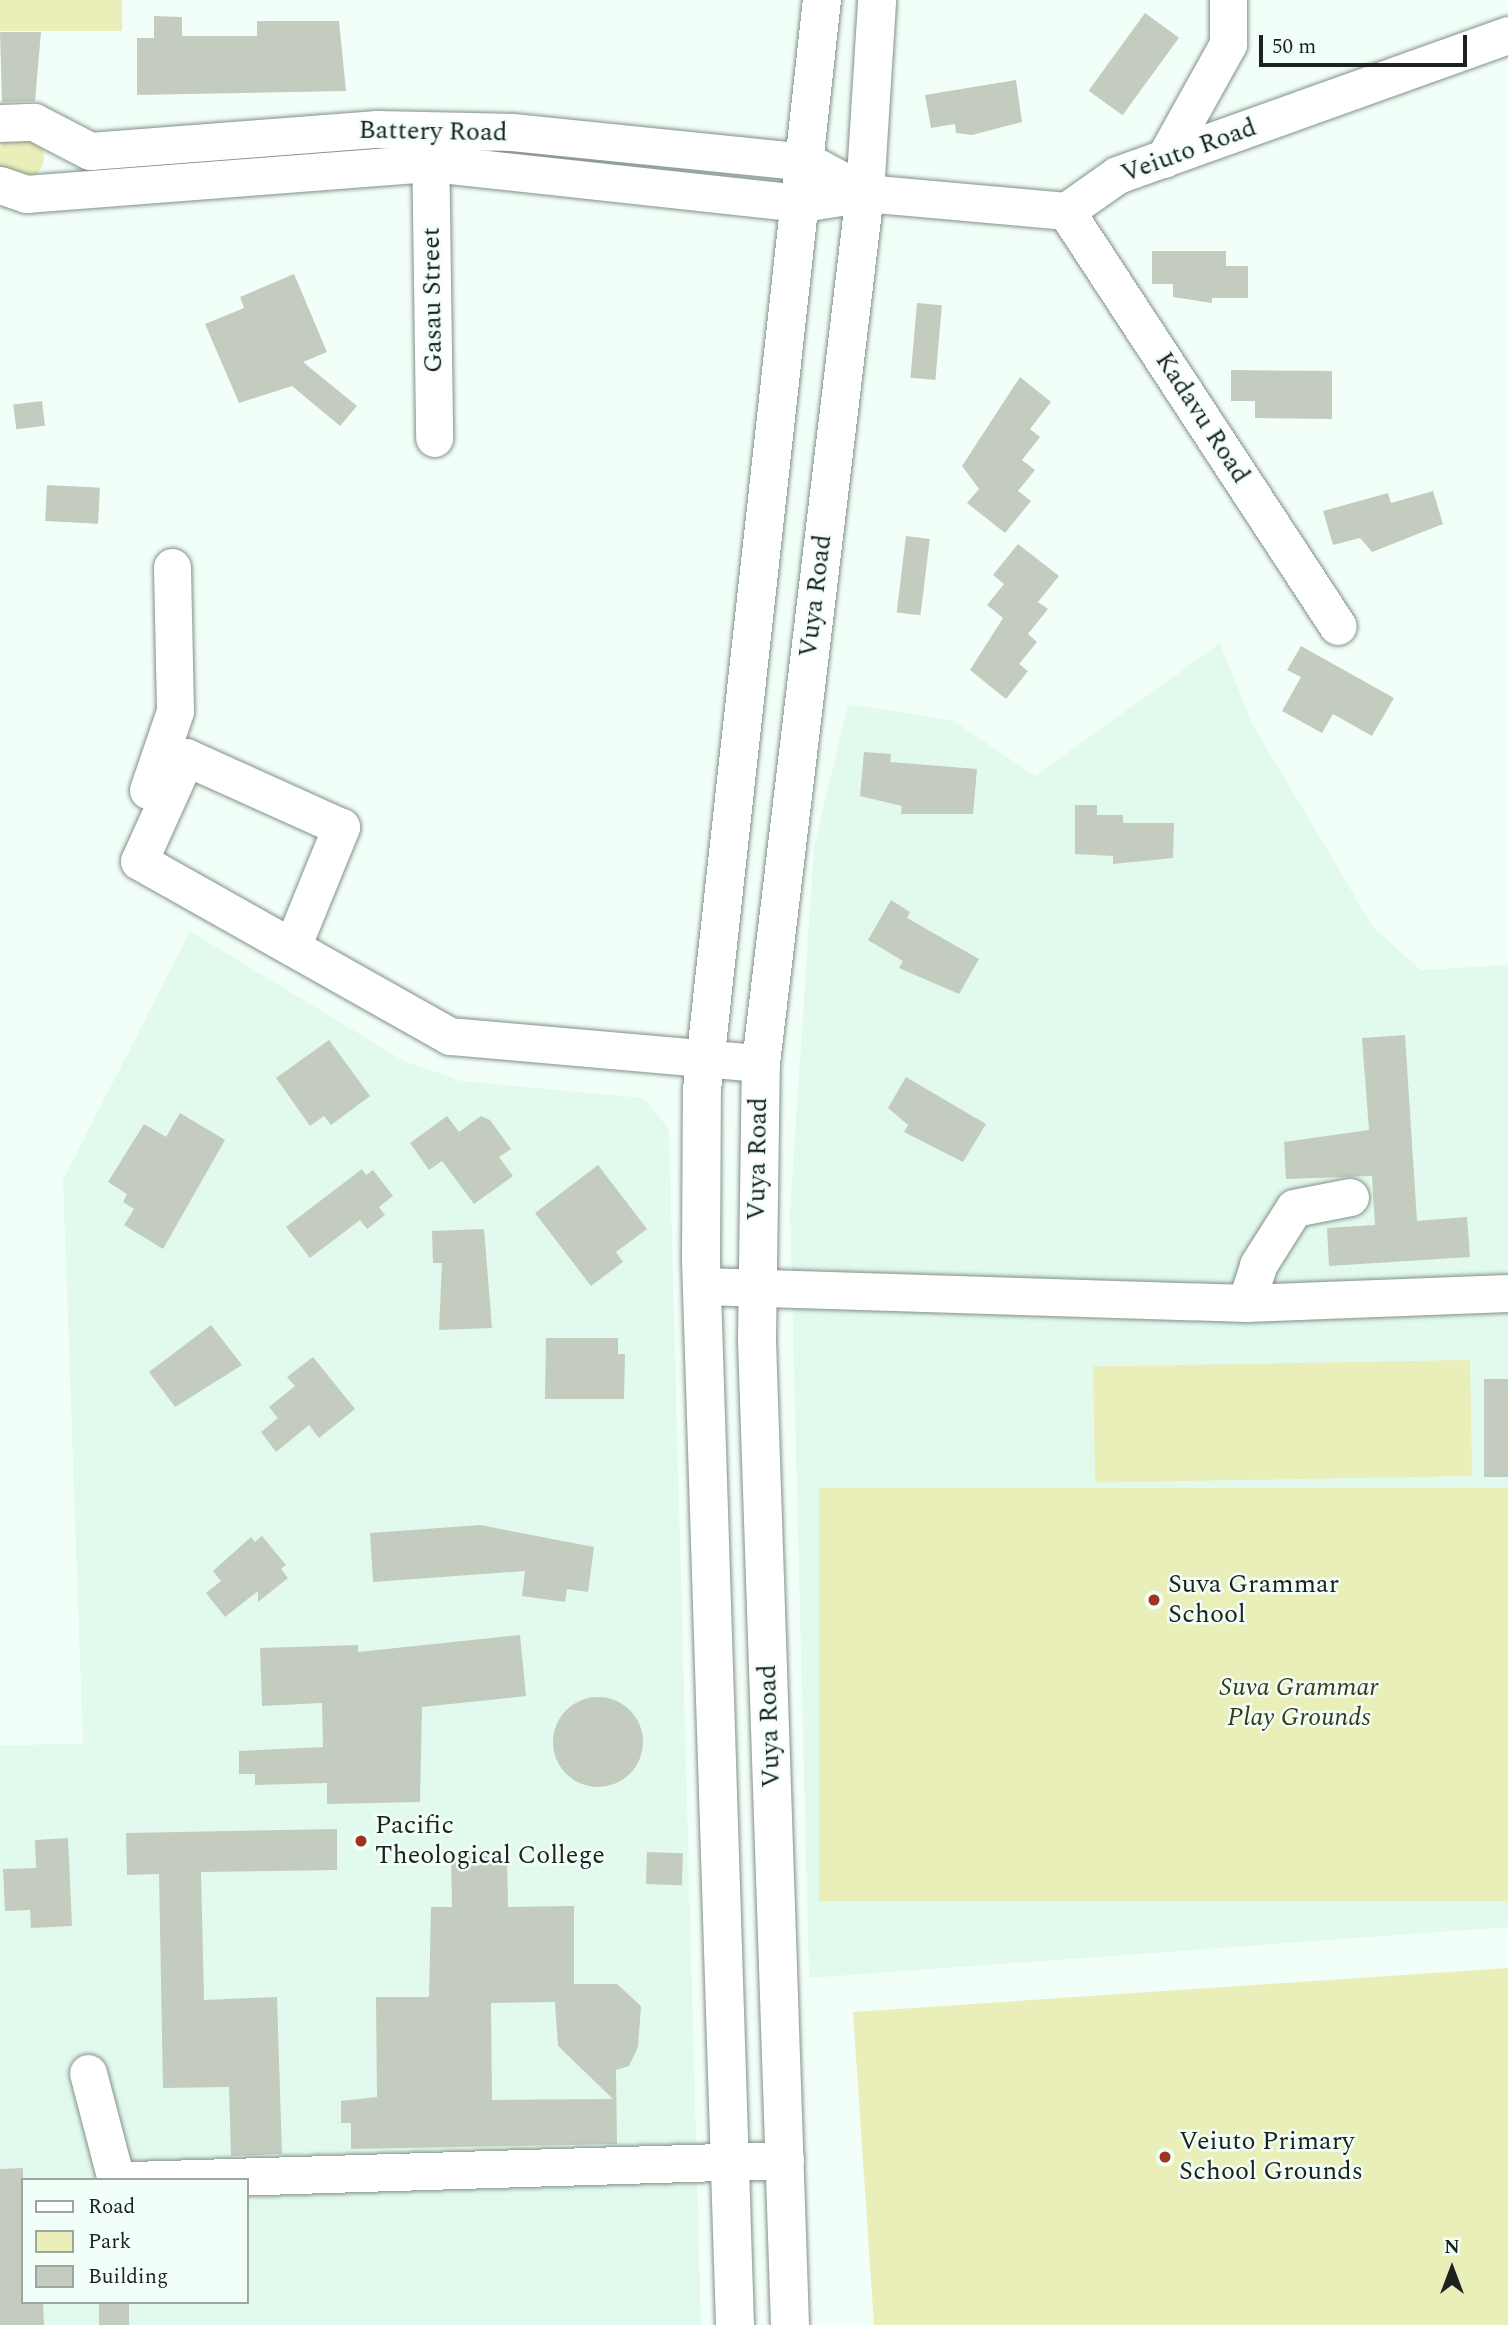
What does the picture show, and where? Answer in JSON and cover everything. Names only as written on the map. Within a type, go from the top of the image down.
[{"type":"main road","name":"Vuya Road","points":[[735,2325],[702,1286],[705,1058],[808,162],[822,0]]},
{"type":"main road","name":"Vuya Road","points":[[790,2325],[757,1287],[761,1063],[864,193],[877,0]]},
{"type":"street","points":[[1164,159],[1228,44],[1228,0]]},
{"type":"street","name":"Veiuto Road","points":[[1066,211],[1117,176],[1508,35]]},
{"type":"street","name":"Battery Road","points":[[0,123],[34,122],[67,144],[90,152],[431,146],[808,162],[864,193]]},
{"type":"street","points":[[66,187],[67,144]]},
{"type":"street","name":"Battery Road","points":[[0,186],[26,194],[66,187],[431,146],[803,203],[864,193]]},
{"type":"street","name":"Gasau Street","points":[[431,146],[434,438]]},
{"type":"street","points":[[864,193],[1066,211]]},
{"type":"street","name":"Kadavu Road","points":[[1066,211],[1338,626]]},
{"type":"street","points":[[144,850],[145,801],[176,711],[172,568]]},
{"type":"street","points":[[292,947],[341,827],[186,757],[139,861],[450,1036],[761,1063]]},
{"type":"street","points":[[1246,1303],[1258,1265],[1294,1208],[1350,1198]]},
{"type":"street","points":[[702,1286],[1246,1303],[1508,1293]]},
{"type":"street","points":[[88,2073],[115,2178]]},
{"type":"street","points":[[195,2178],[785,2160]]},
{"type":"shaded area","name":"Suva Grammar School","points":[[1220,643],[1253,725],[1373,927],[1421,970],[1508,965],[1508,1927],[809,1978],[790,1211],[814,847],[848,704],[954,721],[1035,776]]},
{"type":"shaded area","name":"Pacific Theological College","points":[[190,931],[404,1061],[461,1081],[643,1098],[669,1129],[701,2325],[0,2325],[0,1745],[83,1744],[63,1180]]},
{"type":"green space","points":[[0,0],[122,0],[122,31],[0,31]]},
{"type":"green space","points":[[12,136],[30,136],[42,148],[42,166],[30,178],[12,178],[0,166],[0,148]]},
{"type":"green space","points":[[1470,1360],[1472,1476],[1095,1483],[1093,1367]]},
{"type":"green space","name":"Suva Grammar Play Grounds","points":[[819,1488],[1508,1488],[1508,1901],[819,1901]]},
{"type":"green space","name":"Veiuto Primary School Grounds","points":[[1508,1968],[1508,2325],[874,2325],[853,2012]]},
{"type":"building","points":[[1145,13],[1179,38],[1123,115],[1089,91]]},
{"type":"building","points":[[154,16],[182,17],[182,36],[257,36],[257,21],[339,21],[346,91],[137,95],[137,38],[154,38]]},
{"type":"building","points":[[0,32],[41,32],[35,101],[2,102]]},
{"type":"building","points":[[1016,80],[1022,122],[972,135],[956,133],[955,124],[931,128],[925,95]]},
{"type":"building","points":[[1152,251],[1226,251],[1226,266],[1248,266],[1248,298],[1212,298],[1212,303],[1173,297],[1173,284],[1152,284]]},
{"type":"building","points":[[294,274],[327,352],[303,362],[357,406],[340,426],[292,386],[239,403],[205,324],[244,308],[240,297]]},
{"type":"building","points":[[917,303],[942,305],[935,380],[910,378]]},
{"type":"building","points":[[1231,370],[1332,371],[1332,419],[1255,418],[1255,401],[1231,401]]},
{"type":"building","points":[[1020,377],[1051,402],[1030,429],[1040,437],[1022,460],[1035,470],[1018,491],[1031,501],[1005,533],[967,503],[979,489],[962,466]]},
{"type":"building","points":[[42,401],[45,426],[16,429],[13,405]]},
{"type":"building","points":[[47,485],[100,488],[98,524],[45,521]]},
{"type":"building","points":[[1433,491],[1443,524],[1372,552],[1360,538],[1333,545],[1323,511],[1388,493],[1391,503]]},
{"type":"building","points":[[906,536],[930,539],[920,615],[897,612]]},
{"type":"building","points":[[1018,544],[1059,576],[1038,602],[1048,609],[1028,634],[1037,642],[1019,664],[1028,671],[1006,699],[970,670],[1003,618],[987,605],[1004,584],[993,575]]},
{"type":"building","points":[[1301,646],[1394,698],[1372,736],[1333,714],[1322,733],[1282,711],[1301,677],[1287,670]]},
{"type":"building","points":[[864,752],[891,754],[890,762],[977,769],[973,814],[901,814],[902,806],[860,796]]},
{"type":"building","points":[[1075,805],[1097,805],[1097,815],[1123,815],[1123,823],[1174,823],[1173,858],[1113,864],[1113,856],[1075,854]]},
{"type":"building","points":[[891,900],[910,912],[907,918],[979,959],[959,994],[899,968],[903,961],[868,940]]},
{"type":"building","points":[[1405,1035],[1417,1221],[1467,1217],[1470,1257],[1329,1266],[1327,1228],[1375,1225],[1372,1176],[1286,1179],[1284,1142],[1369,1130],[1362,1038]]},
{"type":"building","points":[[329,1040],[370,1096],[331,1125],[324,1116],[310,1126],[276,1078]]},
{"type":"building","points":[[906,1077],[986,1124],[963,1162],[904,1132],[908,1125],[888,1108]]},
{"type":"building","points":[[180,1113],[225,1140],[163,1249],[124,1225],[134,1209],[123,1202],[127,1194],[108,1182],[144,1124],[166,1137]]},
{"type":"building","points":[[447,1116],[459,1132],[481,1116],[490,1120],[511,1149],[499,1157],[513,1176],[474,1204],[442,1161],[429,1170],[410,1143]]},
{"type":"building","points":[[598,1165],[647,1229],[616,1252],[623,1262],[591,1286],[535,1213]]},
{"type":"building","points":[[362,1169],[366,1175],[373,1170],[393,1196],[379,1207],[385,1215],[367,1229],[360,1220],[310,1258],[286,1227]]},
{"type":"building","points":[[484,1229],[492,1328],[439,1330],[442,1263],[433,1263],[432,1231]]},
{"type":"building","points":[[211,1325],[242,1365],[175,1407],[149,1372]]},
{"type":"building","points":[[546,1338],[618,1338],[618,1354],[625,1354],[624,1399],[545,1399]]},
{"type":"building","points":[[313,1357],[355,1409],[319,1438],[309,1425],[276,1452],[261,1432],[278,1418],[269,1407],[295,1386],[287,1377]]},
{"type":"building","points":[[1484,1379],[1508,1379],[1508,1477],[1484,1477]]},
{"type":"building","points":[[480,1525],[594,1547],[588,1592],[567,1589],[565,1602],[522,1596],[525,1571],[373,1582],[370,1533]]},
{"type":"building","points":[[262,1536],[286,1565],[281,1569],[288,1578],[258,1602],[258,1591],[225,1617],[206,1593],[221,1581],[213,1571],[251,1537],[255,1542]]},
{"type":"building","points":[[520,1635],[526,1696],[422,1707],[420,1802],[327,1804],[327,1783],[255,1785],[255,1774],[239,1774],[239,1751],[323,1747],[322,1703],[262,1706],[260,1648],[358,1645],[358,1652]]},
{"type":"building","points":[[598,1697],[615,1701],[630,1710],[639,1725],[643,1742],[639,1759],[630,1774],[615,1783],[598,1787],[581,1783],[566,1774],[557,1759],[553,1742],[557,1725],[566,1710],[581,1701]]},
{"type":"building","points":[[337,1829],[337,1870],[201,1872],[204,2000],[277,1997],[282,2154],[231,2156],[229,2087],[163,2088],[159,1874],[127,1875],[126,1833]]},
{"type":"building","points":[[68,1838],[72,1926],[31,1928],[30,1910],[5,1911],[3,1869],[36,1868],[35,1840]]},
{"type":"building","points":[[647,1852],[683,1853],[682,1885],[646,1884]]},
{"type":"building","points":[[451,1856],[507,1856],[508,1907],[574,1906],[574,1984],[617,1984],[641,2006],[638,2047],[629,2066],[616,2070],[617,2144],[351,2149],[351,2123],[341,2123],[341,2101],[377,2097],[376,1997],[429,1997],[431,1907],[452,1907]],"holes":[[[555,2002],[558,2046],[613,2099],[492,2100],[491,2003]]]},
{"type":"building","points":[[23,2168],[21,2304],[43,2304],[44,2325],[0,2325],[0,2169]]},
{"type":"building","points":[[99,2304],[129,2304],[129,2325],[99,2325]]},
{"type":"place","name":"Suva Grammar School","points":[[1154,1600]]},
{"type":"place","name":"Pacific Theological College","points":[[361,1841]]},
{"type":"place","name":"Veiuto Primary School Grounds","points":[[1165,2157]]}]
